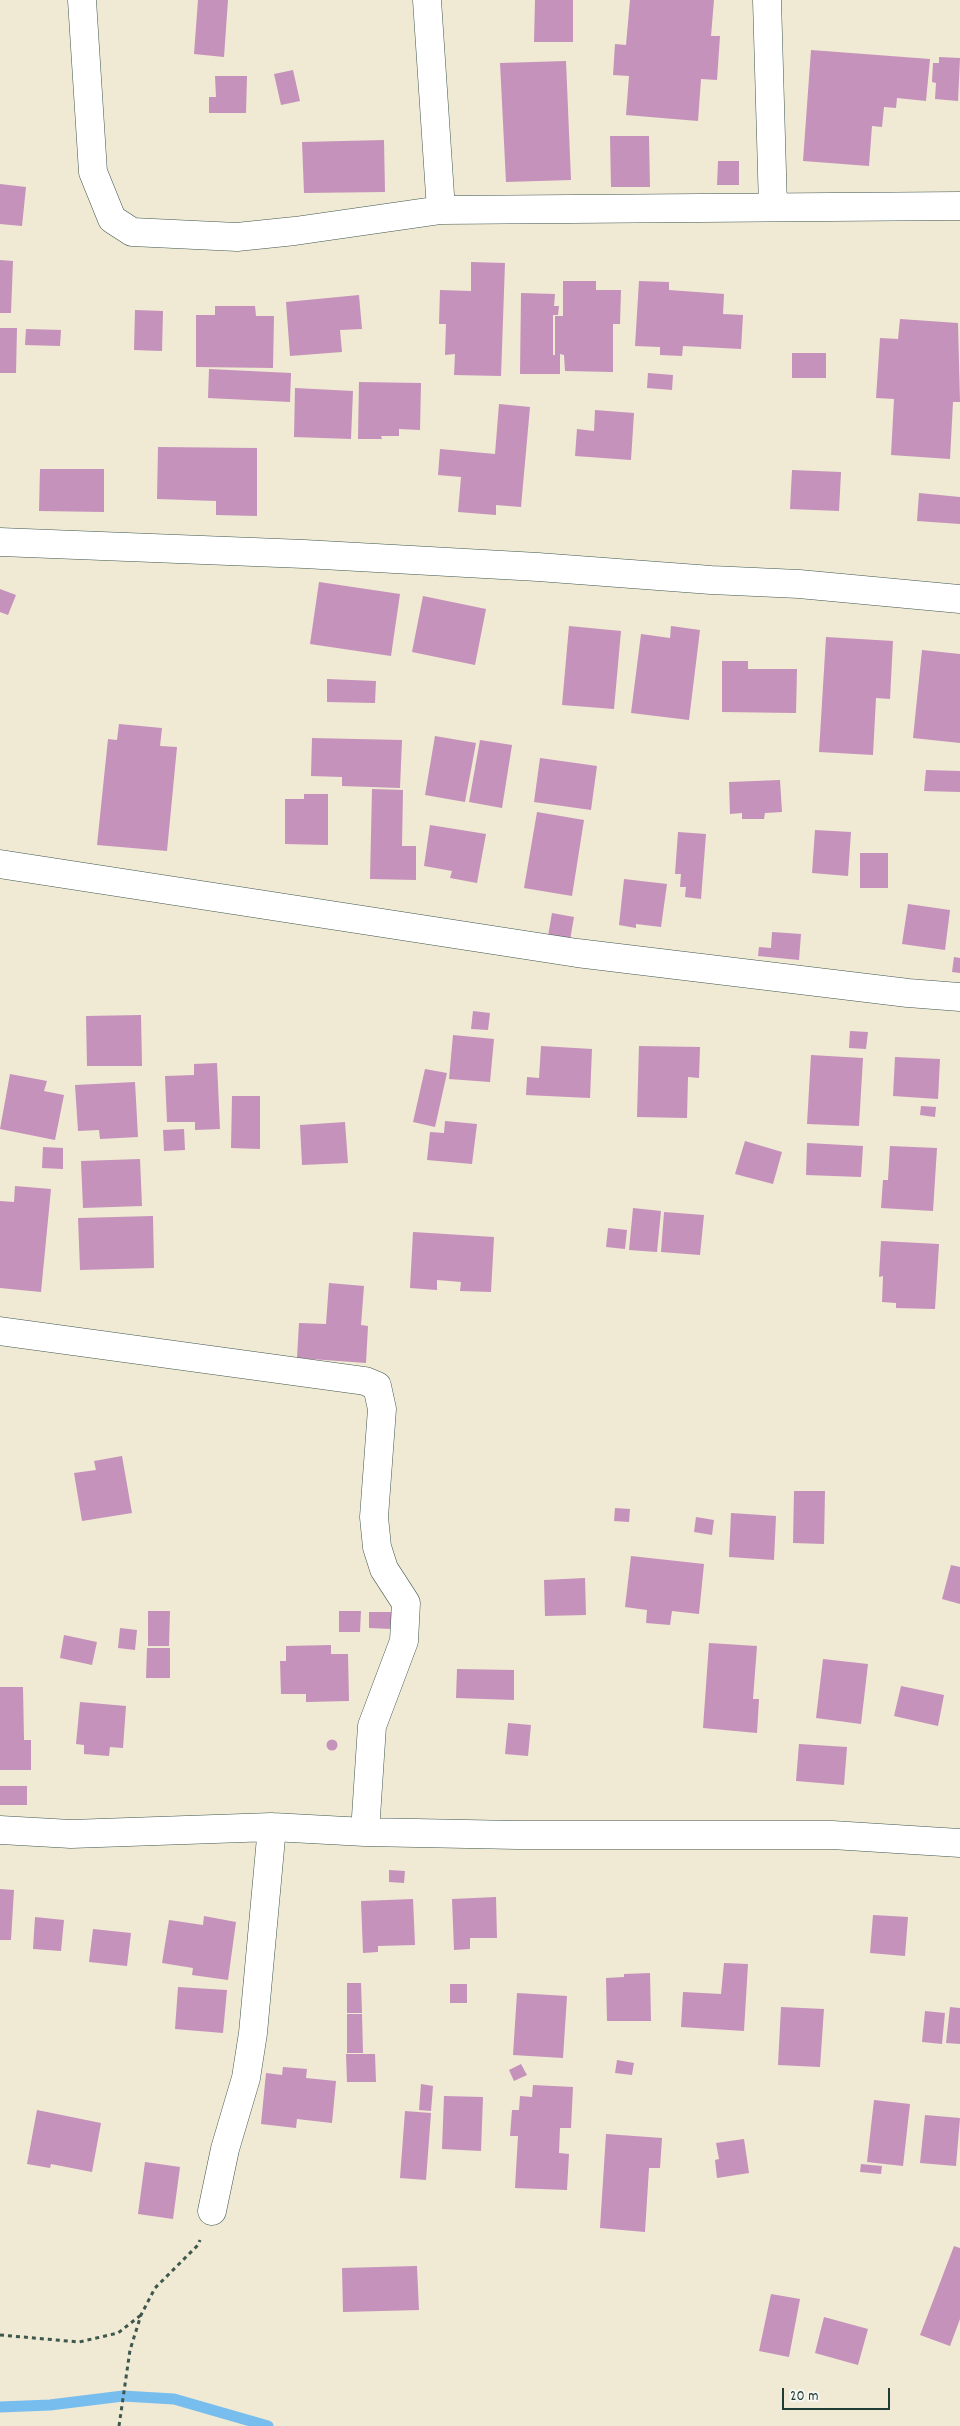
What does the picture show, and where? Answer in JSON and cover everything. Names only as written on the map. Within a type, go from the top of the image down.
[{"type":"street","points":[[82,0],[93,172],[112,218],[132,232],[237,236],[296,231],[441,210],[960,206]]},
{"type":"street","points":[[427,0],[441,210]]},
{"type":"street","points":[[767,0],[773,207]]},
{"type":"street","points":[[0,542],[304,554],[538,567],[711,580],[799,584],[960,599]]},
{"type":"street","points":[[0,864],[577,952],[908,993],[960,997]]},
{"type":"street","points":[[0,1331],[365,1381],[377,1386],[382,1409],[374,1517],[377,1546],[384,1569],[406,1603],[404,1641],[372,1726],[365,1832]]},
{"type":"street","points":[[212,2211],[225,2149],[246,2078],[253,2033],[272,1827]]},
{"type":"street","points":[[0,1830],[71,1834],[272,1827],[365,1832],[517,1835],[832,1835],[960,1843]]},
{"type":"path","points":[[119,2426],[130,2350],[141,2315],[154,2288],[198,2245],[212,2211]]},
{"type":"path","points":[[0,2334],[79,2342],[118,2334],[141,2315]]},
{"type":"building","points":[[198,0],[228,0],[224,57],[194,54]]},
{"type":"building","points":[[535,0],[573,0],[573,42],[534,42]]},
{"type":"building","points":[[630,0],[714,0],[711,36],[720,36],[717,80],[701,79],[698,121],[626,115],[629,76],[613,75],[615,44],[626,45]]},
{"type":"building","points":[[811,50],[930,59],[926,101],[897,98],[896,108],[884,107],[882,127],[872,126],[869,166],[803,161]]},
{"type":"building","points":[[939,57],[960,58],[958,101],[935,99],[936,83],[932,82],[933,63],[939,63]]},
{"type":"building","points":[[566,61],[571,180],[506,182],[500,63]]},
{"type":"building","points":[[293,70],[300,101],[281,105],[274,74]]},
{"type":"building","points":[[215,76],[247,76],[246,113],[209,113],[209,97],[216,97]]},
{"type":"building","points":[[610,136],[649,136],[650,187],[611,187]]},
{"type":"building","points":[[384,140],[385,192],[304,193],[302,142]]},
{"type":"building","points":[[718,161],[739,161],[739,185],[717,185]]},
{"type":"building","points":[[0,184],[26,187],[22,226],[0,224]]},
{"type":"building","points":[[0,260],[13,261],[11,313],[0,313]]},
{"type":"building","points":[[471,262],[505,263],[501,376],[454,375],[455,354],[445,355],[446,324],[439,324],[440,290],[471,291]]},
{"type":"building","points":[[563,281],[596,281],[596,290],[621,290],[620,324],[613,324],[613,372],[565,371],[564,355],[560,354],[560,374],[520,374],[521,293],[555,294],[554,306],[559,306],[558,315],[553,315],[553,355],[555,355],[555,316],[563,316]]},
{"type":"building","points":[[639,281],[669,282],[669,290],[724,294],[723,314],[743,315],[741,349],[683,346],[682,356],[660,355],[660,347],[635,346]]},
{"type":"building","points":[[359,295],[362,329],[340,330],[342,352],[290,356],[286,302]]},
{"type":"building","points":[[215,306],[255,306],[256,316],[274,316],[273,368],[196,367],[196,315],[215,315]]},
{"type":"building","points":[[135,310],[163,311],[162,351],[134,350]]},
{"type":"building","points":[[900,319],[958,323],[960,402],[953,402],[950,459],[891,455],[894,399],[876,398],[880,338],[898,339]]},
{"type":"building","points":[[0,328],[17,328],[16,373],[0,373]]},
{"type":"building","points":[[26,329],[61,330],[60,346],[25,345]]},
{"type":"building","points":[[792,353],[826,353],[826,378],[792,378]]},
{"type":"building","points":[[209,369],[291,373],[290,402],[208,398]]},
{"type":"building","points":[[648,373],[673,375],[672,390],[647,388]]},
{"type":"building","points":[[359,382],[421,383],[420,430],[399,429],[399,436],[381,436],[382,439],[358,439]]},
{"type":"building","points":[[295,388],[353,391],[351,439],[294,437]]},
{"type":"building","points":[[499,404],[530,407],[521,507],[496,505],[496,515],[458,512],[461,477],[438,475],[440,449],[495,454]]},
{"type":"building","points":[[595,410],[634,413],[631,460],[575,456],[577,429],[594,431]]},
{"type":"building","points":[[158,447],[257,448],[257,516],[216,515],[216,501],[157,499]]},
{"type":"building","points":[[40,469],[104,469],[104,512],[39,511]]},
{"type":"building","points":[[792,470],[841,472],[839,511],[790,509]]},
{"type":"building","points":[[919,493],[960,497],[960,524],[917,521]]},
{"type":"building","points":[[319,582],[400,594],[391,656],[310,644]]},
{"type":"building","points":[[0,589],[16,595],[8,615],[0,612]]},
{"type":"building","points":[[423,596],[486,609],[475,665],[412,652]]},
{"type":"building","points":[[569,626],[621,631],[614,709],[562,705]]},
{"type":"building","points":[[671,626],[700,630],[689,720],[631,713],[641,634],[670,638]]},
{"type":"building","points":[[826,637],[893,641],[890,699],[876,698],[873,755],[819,752]]},
{"type":"building","points":[[922,650],[960,654],[960,743],[913,738]]},
{"type":"building","points":[[722,661],[748,661],[748,669],[797,669],[796,713],[722,712]]},
{"type":"building","points":[[327,679],[376,681],[375,703],[327,702]]},
{"type":"building","points":[[119,724],[162,728],[160,746],[177,747],[167,851],[97,845],[108,739],[117,740]]},
{"type":"building","points":[[435,736],[476,743],[465,802],[425,795]]},
{"type":"building","points":[[312,738],[402,740],[400,788],[342,786],[342,777],[311,776]]},
{"type":"building","points":[[480,740],[512,745],[502,808],[469,802]]},
{"type":"building","points":[[540,758],[597,766],[591,810],[534,802]]},
{"type":"building","points":[[926,770],[960,771],[960,792],[924,791]]},
{"type":"building","points":[[780,780],[782,812],[765,813],[764,819],[742,819],[742,813],[730,814],[729,782]]},
{"type":"building","points":[[372,789],[403,790],[402,846],[416,846],[416,880],[370,879]]},
{"type":"building","points":[[304,794],[328,794],[328,845],[285,844],[285,799],[304,799]]},
{"type":"building","points":[[537,812],[584,820],[572,896],[524,888]]},
{"type":"building","points":[[430,825],[486,834],[477,883],[450,878],[452,871],[424,866]]},
{"type":"building","points":[[815,830],[851,832],[848,876],[812,873]]},
{"type":"building","points":[[678,832],[706,834],[701,899],[685,897],[686,887],[680,887],[681,874],[675,874]]},
{"type":"building","points":[[860,853],[888,853],[888,888],[860,888]]},
{"type":"building","points":[[624,879],[667,884],[661,927],[636,924],[636,928],[619,925]]},
{"type":"building","points":[[908,904],[950,910],[945,950],[902,944]]},
{"type":"building","points":[[552,913],[574,917],[570,940],[548,936]]},
{"type":"building","points":[[772,932],[801,934],[799,960],[758,956],[759,947],[771,948]]},
{"type":"building","points":[[954,957],[960,958],[960,973],[952,972]]},
{"type":"building","points":[[473,1011],[490,1013],[488,1030],[471,1029]]},
{"type":"building","points":[[141,1015],[142,1066],[87,1066],[86,1016]]},
{"type":"building","points":[[850,1031],[868,1032],[866,1049],[849,1048]]},
{"type":"building","points":[[453,1035],[494,1039],[490,1082],[449,1079]]},
{"type":"building","points":[[541,1046],[592,1049],[590,1098],[526,1095],[527,1077],[539,1078]]},
{"type":"building","points":[[639,1046],[700,1047],[699,1078],[688,1077],[687,1118],[637,1117]]},
{"type":"building","points":[[811,1055],[863,1058],[859,1126],[807,1124]]},
{"type":"building","points":[[895,1057],[940,1059],[938,1099],[893,1096]]},
{"type":"building","points":[[217,1063],[220,1129],[195,1130],[195,1122],[167,1122],[165,1076],[194,1075],[194,1064]]},
{"type":"building","points":[[425,1069],[447,1073],[435,1127],[413,1122]]},
{"type":"building","points":[[10,1074],[47,1081],[44,1091],[64,1095],[55,1140],[0,1129]]},
{"type":"building","points":[[135,1082],[138,1137],[100,1139],[99,1130],[78,1131],[75,1085]]},
{"type":"building","points":[[232,1096],[260,1096],[260,1149],[231,1148]]},
{"type":"building","points":[[921,1106],[936,1107],[935,1117],[920,1115]]},
{"type":"building","points":[[445,1121],[477,1124],[472,1164],[427,1160],[430,1132],[444,1133]]},
{"type":"building","points":[[345,1122],[348,1163],[302,1165],[300,1125]]},
{"type":"building","points":[[184,1129],[185,1150],[164,1151],[163,1130]]},
{"type":"building","points":[[745,1141],[782,1152],[773,1184],[735,1174]]},
{"type":"building","points":[[807,1143],[863,1146],[861,1177],[806,1175]]},
{"type":"building","points":[[890,1146],[937,1148],[933,1211],[881,1208],[883,1180],[888,1180]]},
{"type":"building","points":[[43,1147],[63,1148],[63,1169],[42,1168]]},
{"type":"building","points":[[140,1159],[142,1206],[83,1208],[81,1161]]},
{"type":"building","points":[[15,1186],[51,1189],[41,1292],[0,1288],[0,1201],[14,1202]]},
{"type":"building","points":[[633,1208],[661,1211],[657,1252],[629,1250]]},
{"type":"building","points":[[664,1212],[704,1215],[700,1255],[661,1252]]},
{"type":"building","points":[[153,1216],[154,1268],[80,1270],[78,1218]]},
{"type":"building","points":[[608,1228],[627,1230],[625,1249],[606,1247]]},
{"type":"building","points":[[413,1232],[494,1237],[491,1292],[460,1291],[461,1282],[437,1280],[437,1290],[410,1288]]},
{"type":"building","points":[[881,1241],[939,1244],[935,1309],[896,1308],[896,1303],[882,1302],[883,1276],[879,1277]]},
{"type":"building","points":[[329,1283],[364,1286],[361,1325],[368,1326],[366,1363],[297,1358],[299,1323],[326,1324]]},
{"type":"building","points":[[122,1456],[132,1513],[82,1521],[74,1473],[96,1470],[94,1461]]},
{"type":"building","points":[[794,1491],[825,1491],[824,1544],[793,1543]]},
{"type":"building","points":[[615,1508],[630,1509],[629,1522],[614,1521]]},
{"type":"building","points":[[731,1513],[776,1516],[774,1560],[729,1557]]},
{"type":"building","points":[[696,1517],[714,1520],[712,1535],[694,1532]]},
{"type":"building","points":[[631,1556],[704,1564],[699,1614],[672,1611],[670,1625],[646,1623],[647,1610],[625,1607]]},
{"type":"building","points":[[951,1565],[960,1567],[960,1604],[942,1599]]},
{"type":"building","points":[[585,1578],[586,1615],[545,1616],[544,1580]]},
{"type":"building","points":[[148,1611],[170,1611],[169,1646],[148,1646]]},
{"type":"building","points":[[339,1611],[361,1611],[360,1632],[339,1632]]},
{"type":"building","points":[[369,1612],[393,1612],[392,1629],[369,1628]]},
{"type":"building","points":[[120,1628],[137,1630],[135,1650],[118,1648]]},
{"type":"building","points":[[64,1635],[97,1642],[92,1665],[60,1658]]},
{"type":"building","points":[[709,1643],[757,1646],[753,1699],[759,1699],[757,1733],[703,1728]]},
{"type":"building","points":[[331,1645],[331,1654],[348,1654],[349,1701],[306,1702],[306,1694],[281,1694],[280,1661],[286,1661],[286,1646]]},
{"type":"building","points":[[147,1648],[170,1648],[170,1678],[146,1678]]},
{"type":"building","points":[[823,1659],[868,1664],[861,1724],[816,1718]]},
{"type":"building","points":[[457,1669],[514,1670],[514,1700],[456,1698]]},
{"type":"building","points":[[901,1686],[944,1695],[938,1726],[894,1716]]},
{"type":"building","points":[[0,1687],[23,1687],[24,1740],[31,1740],[31,1770],[0,1770]]},
{"type":"building","points":[[80,1702],[126,1706],[123,1748],[110,1747],[109,1756],[84,1754],[84,1745],[76,1744]]},
{"type":"building","points":[[508,1723],[531,1725],[528,1756],[505,1754]]},
{"type":"building","points":[[332,1739],[338,1745],[332,1751],[326,1745]]},
{"type":"building","points":[[799,1744],[847,1747],[844,1785],[796,1781]]},
{"type":"building","points":[[0,1786],[27,1786],[27,1805],[0,1805]]},
{"type":"building","points":[[389,1870],[405,1871],[404,1883],[389,1882]]},
{"type":"building","points":[[0,1889],[14,1890],[11,1940],[0,1940]]},
{"type":"building","points":[[496,1897],[497,1938],[470,1938],[470,1949],[454,1950],[452,1899]]},
{"type":"building","points":[[413,1899],[415,1945],[378,1946],[378,1952],[363,1953],[361,1901]]},
{"type":"building","points":[[873,1915],[908,1917],[905,1956],[870,1953]]},
{"type":"building","points":[[204,1916],[236,1922],[228,1980],[192,1975],[193,1968],[162,1963],[169,1920],[203,1925]]},
{"type":"building","points":[[35,1917],[64,1920],[61,1951],[33,1949]]},
{"type":"building","points":[[93,1929],[131,1933],[127,1966],[89,1962]]},
{"type":"building","points":[[724,1963],[748,1964],[744,2031],[681,2027],[683,1992],[721,1994]]},
{"type":"building","points":[[650,1973],[651,2021],[607,2021],[606,1978],[624,1977],[624,1974]]},
{"type":"building","points":[[347,1983],[361,1983],[362,2013],[347,2013]]},
{"type":"building","points":[[450,1984],[467,1984],[467,2003],[450,2003]]},
{"type":"building","points":[[178,1987],[227,1990],[223,2033],[175,2029]]},
{"type":"building","points":[[517,1993],[567,1996],[563,2058],[513,2055]]},
{"type":"building","points":[[781,2007],[824,2009],[820,2067],[778,2065]]},
{"type":"building","points":[[950,2007],[960,2008],[960,2044],[946,2043]]},
{"type":"building","points":[[925,2011],[945,2013],[942,2044],[922,2042]]},
{"type":"building","points":[[347,2014],[362,2014],[363,2053],[347,2053]]},
{"type":"building","points":[[346,2054],[375,2054],[376,2082],[347,2082]]},
{"type":"building","points":[[617,2060],[634,2063],[632,2075],[615,2073]]},
{"type":"building","points":[[521,2064],[527,2075],[514,2081],[509,2070]]},
{"type":"building","points":[[283,2067],[307,2069],[306,2078],[336,2081],[332,2123],[297,2119],[296,2128],[261,2124],[266,2073],[282,2075]]},
{"type":"building","points":[[421,2084],[433,2086],[431,2111],[419,2110]]},
{"type":"building","points":[[533,2085],[573,2087],[571,2128],[560,2128],[559,2153],[569,2154],[567,2190],[515,2188],[518,2136],[510,2136],[512,2110],[519,2110],[520,2096],[532,2097]]},
{"type":"building","points":[[444,2096],[483,2097],[481,2151],[442,2149]]},
{"type":"building","points":[[874,2100],[910,2104],[903,2166],[867,2162]]},
{"type":"building","points":[[37,2110],[101,2123],[92,2172],[51,2164],[50,2168],[27,2164]]},
{"type":"building","points":[[405,2111],[431,2113],[426,2180],[400,2178]]},
{"type":"building","points":[[925,2115],[960,2118],[956,2166],[920,2163]]},
{"type":"building","points":[[606,2134],[662,2138],[660,2168],[649,2168],[645,2232],[600,2228]]},
{"type":"building","points":[[744,2139],[749,2173],[717,2178],[715,2160],[719,2159],[716,2143]]},
{"type":"building","points":[[145,2162],[180,2167],[173,2219],[138,2214]]},
{"type":"building","points":[[861,2164],[882,2166],[881,2174],[860,2172]]},
{"type":"building","points":[[954,2246],[960,2248],[960,2319],[950,2346],[920,2335]]},
{"type":"building","points":[[417,2266],[419,2310],[343,2312],[342,2268]]},
{"type":"building","points":[[771,2294],[800,2299],[789,2357],[759,2351]]},
{"type":"building","points":[[824,2317],[868,2329],[858,2365],[815,2353]]},
{"type":"waterway","points":[[0,2407],[50,2405],[123,2396],[174,2399],[268,2426]]}]
